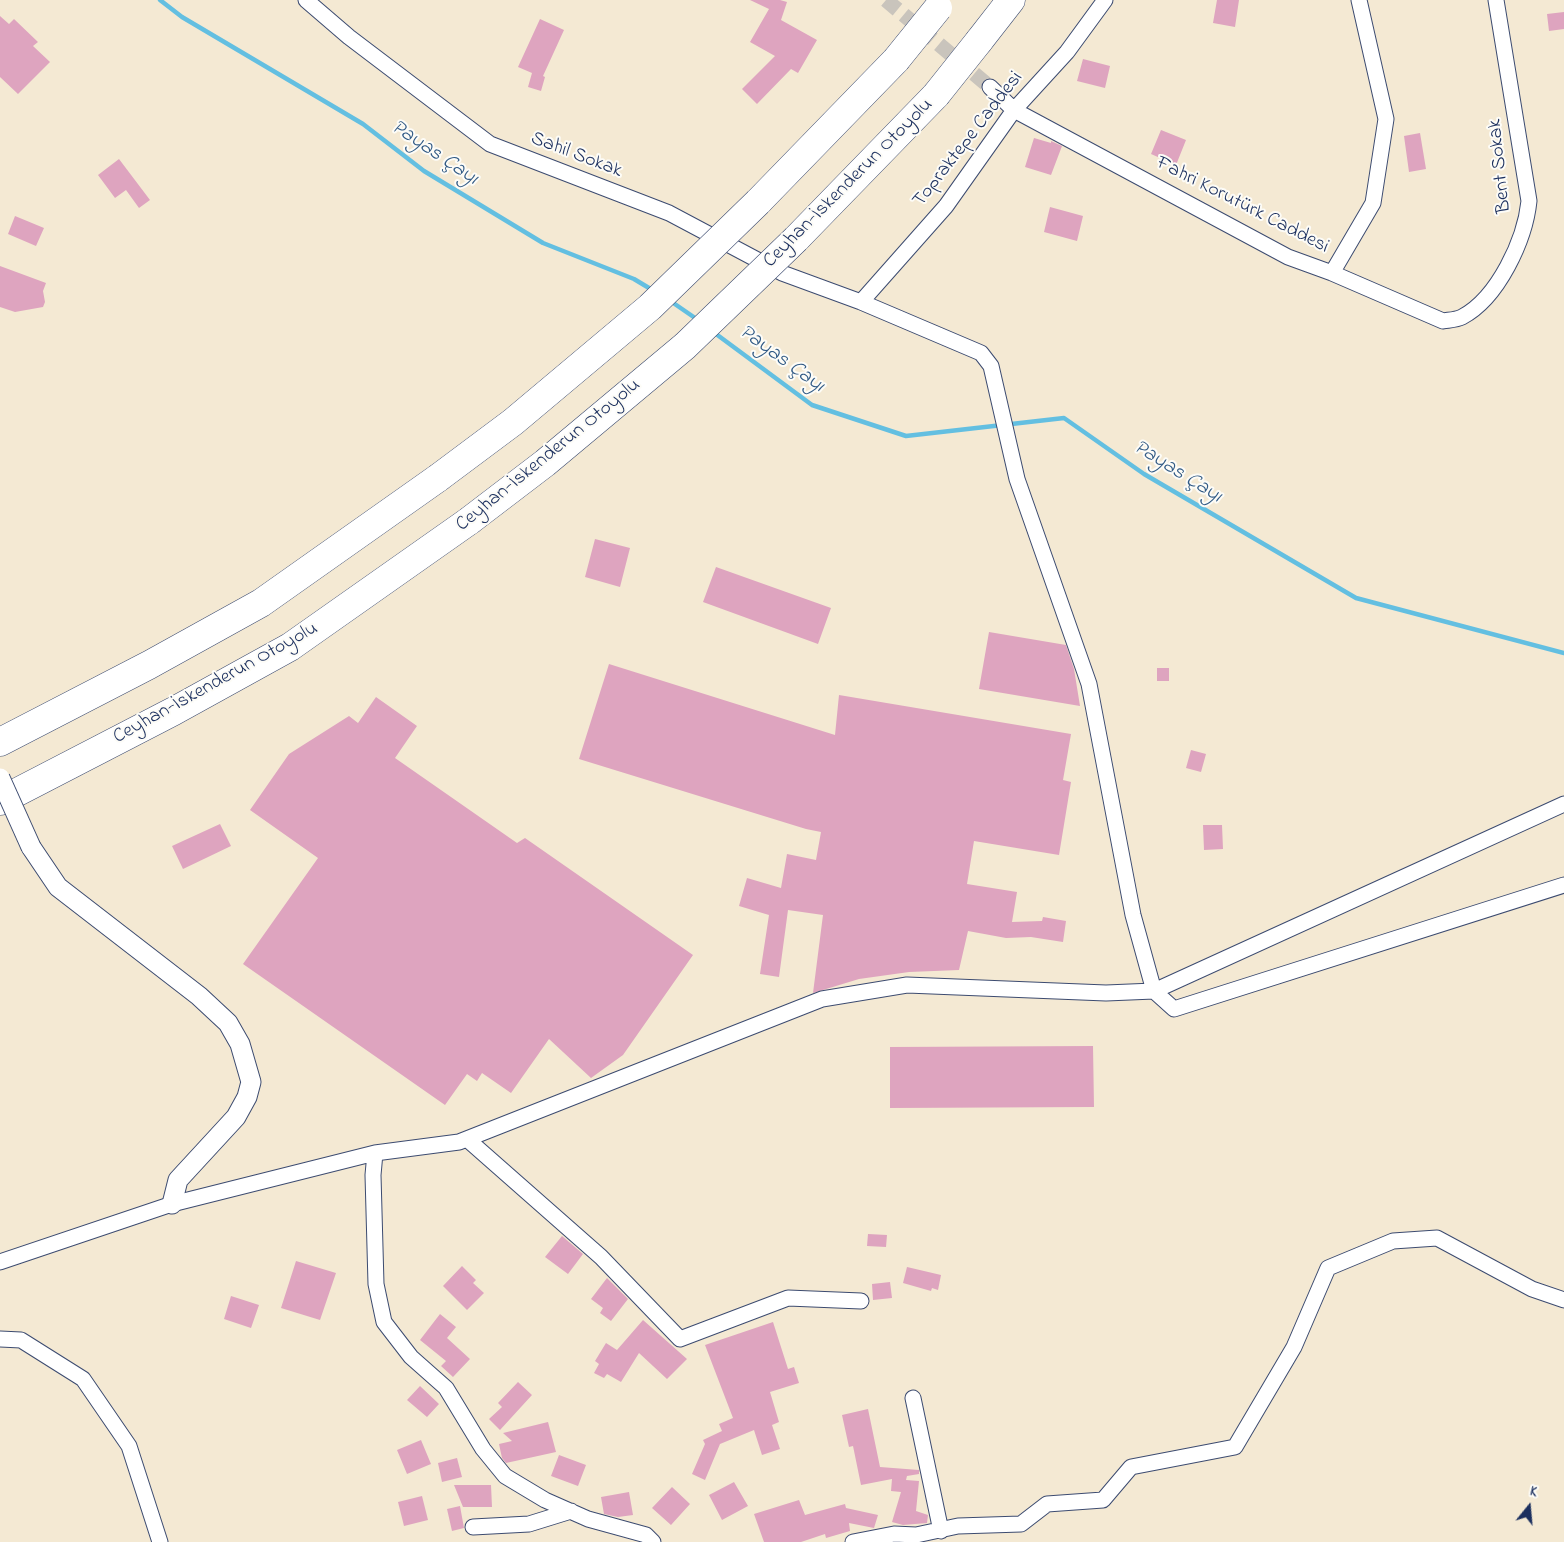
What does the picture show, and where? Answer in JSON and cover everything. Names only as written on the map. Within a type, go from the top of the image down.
[{"type":"highway","name":"Ceyhan-İskenderun Otoyolu","points":[[0,801],[174,711],[290,647],[469,521],[545,463],[685,346],[796,239],[936,95],[1011,0]]},
{"type":"highway","points":[[0,742],[149,665],[261,603],[438,478],[513,422],[650,307],[758,202],[896,60],[941,4]]},
{"type":"highway","points":[[0,806],[174,711]]},
{"type":"street","name":"Sahil Sokak","points":[[306,0],[349,37],[490,144],[669,213],[782,273],[861,302],[981,353],[991,366],[1017,479],[1089,684],[1133,915],[1154,991]]},
{"type":"street","name":"Topraktepe Caddesi","points":[[861,302],[946,206],[1014,110],[1067,52],[1105,0]]},
{"type":"street","name":"Fahri Korutürk Caddesi","points":[[990,87],[1014,110],[1288,257],[1332,274],[1373,203],[1386,119],[1359,0]]},
{"type":"street","name":"Bent Sokak","points":[[1332,274],[1443,321],[1460,318],[1480,304],[1498,281],[1519,243],[1527,221],[1529,201],[1496,0]]},
{"type":"street","points":[[0,778],[31,847],[58,887],[199,996],[228,1023],[240,1044],[251,1082],[247,1097],[236,1117],[178,1180],[172,1204]]},
{"type":"street","points":[[0,1262],[172,1204],[375,1153],[459,1142],[822,999],[906,985],[1106,993],[1154,991],[1564,804]]},
{"type":"street","points":[[1154,991],[1174,1009],[1564,886]]},
{"type":"street","points":[[467,1139],[600,1257],[680,1339],[788,1298],[860,1301]]},
{"type":"street","points":[[375,1153],[376,1284],[384,1322],[411,1356],[446,1388],[483,1449],[505,1476],[545,1500],[588,1519],[646,1535],[653,1542]]},
{"type":"street","points":[[853,1542],[894,1534],[916,1535],[958,1526],[1020,1524],[1047,1504],[1103,1500],[1131,1467],[1235,1447],[1294,1346],[1328,1268],[1393,1241],[1437,1238],[1532,1289],[1564,1300]]},
{"type":"street","points":[[0,1339],[21,1340],[83,1379],[129,1446],[160,1542]]},
{"type":"street","points":[[913,1398],[941,1531]]},
{"type":"street","points":[[473,1527],[530,1524],[571,1511]]},
{"type":"building","points":[[750,0],[780,0],[787,2],[781,20],[817,40],[798,73],[791,69],[757,104],[742,89],[775,56],[750,42],[769,9]]},
{"type":"building","points":[[1217,0],[1239,0],[1235,27],[1213,23]]},
{"type":"building","points":[[1564,12],[1564,29],[1549,31],[1547,14]]},
{"type":"building","points":[[0,16],[9,24],[14,19],[38,42],[33,46],[50,62],[18,94],[0,77]]},
{"type":"building","points":[[540,19],[564,30],[543,76],[545,77],[541,91],[528,87],[532,73],[518,67]]},
{"type":"building","points":[[1083,59],[1110,66],[1105,88],[1077,81]]},
{"type":"building","points":[[1161,130],[1186,140],[1176,165],[1151,154]]},
{"type":"building","points":[[1420,133],[1426,169],[1409,172],[1404,136]]},
{"type":"building","points":[[1034,138],[1051,143],[1051,141],[1062,146],[1051,175],[1025,167]]},
{"type":"building","points":[[119,159],[150,200],[139,208],[126,190],[115,198],[98,175]]},
{"type":"building","points":[[1050,207],[1083,216],[1077,241],[1044,232]]},
{"type":"building","points":[[15,216],[44,228],[36,246],[8,234]]},
{"type":"building","points":[[0,266],[46,283],[43,291],[45,302],[43,307],[15,312],[0,307]]},
{"type":"building","points":[[595,539],[630,548],[620,587],[585,577]]},
{"type":"building","points":[[716,567],[831,608],[818,644],[703,602]]},
{"type":"building","points":[[989,632],[1066,645],[1074,669],[1080,706],[979,689]]},
{"type":"building","points":[[609,664],[835,735],[839,695],[1071,734],[1063,780],[1071,782],[1059,855],[974,841],[967,884],[1017,892],[1012,922],[1042,921],[1043,917],[1066,921],[1063,942],[1031,937],[1006,938],[968,931],[959,970],[909,972],[859,979],[813,993],[823,915],[788,910],[779,977],[760,974],[769,915],[739,906],[747,878],[781,888],[787,854],[816,860],[821,832],[579,759]]},
{"type":"building","points":[[1157,668],[1169,668],[1169,681],[1157,681]]},
{"type":"building","points":[[376,697],[417,726],[395,758],[517,843],[525,838],[693,955],[623,1055],[591,1078],[549,1039],[511,1093],[482,1073],[477,1081],[467,1074],[445,1105],[243,964],[318,858],[250,810],[289,754],[349,716],[358,723]]},
{"type":"building","points":[[1191,750],[1206,754],[1201,772],[1186,768]]},
{"type":"building","points":[[220,824],[231,846],[183,869],[172,846]]},
{"type":"building","points":[[1203,825],[1222,825],[1223,849],[1204,850]]},
{"type":"building","points":[[1093,1046],[1094,1107],[890,1108],[890,1047]]},
{"type":"building","points":[[868,1234],[887,1235],[886,1247],[867,1246]]},
{"type":"building","points":[[562,1236],[583,1254],[568,1274],[545,1257]]},
{"type":"building","points":[[296,1261],[336,1273],[320,1320],[281,1308]]},
{"type":"building","points":[[462,1266],[476,1280],[473,1283],[484,1293],[467,1310],[443,1286]]},
{"type":"building","points":[[907,1267],[941,1275],[938,1290],[932,1288],[931,1291],[903,1283]]},
{"type":"building","points":[[607,1278],[628,1299],[611,1321],[600,1313],[603,1308],[591,1299]]},
{"type":"building","points":[[890,1282],[892,1298],[873,1300],[872,1284]]},
{"type":"building","points":[[231,1296],[259,1305],[251,1328],[224,1319]]},
{"type":"building","points":[[440,1314],[456,1327],[447,1338],[470,1359],[453,1377],[441,1366],[446,1361],[420,1340]]},
{"type":"building","points":[[643,1320],[687,1359],[667,1379],[639,1353],[621,1382],[607,1374],[604,1378],[594,1373],[599,1364],[595,1361],[606,1343],[617,1350]]},
{"type":"building","points":[[773,1322],[788,1369],[794,1367],[799,1383],[770,1392],[779,1422],[772,1425],[780,1449],[762,1455],[754,1430],[720,1444],[705,1480],[692,1474],[705,1444],[703,1440],[722,1431],[719,1424],[733,1418],[705,1345]]},
{"type":"building","points":[[518,1382],[532,1395],[500,1430],[489,1419],[502,1407],[498,1403]]},
{"type":"building","points":[[420,1386],[439,1404],[427,1417],[407,1400]]},
{"type":"building","points":[[868,1409],[880,1467],[919,1470],[919,1474],[907,1476],[906,1480],[919,1481],[916,1511],[928,1515],[927,1523],[903,1525],[892,1522],[901,1492],[891,1491],[892,1479],[861,1485],[853,1446],[849,1447],[842,1415]]},
{"type":"building","points":[[548,1422],[556,1452],[506,1463],[502,1458],[499,1444],[512,1441],[503,1433]]},
{"type":"building","points":[[421,1440],[431,1464],[407,1474],[397,1450]]},
{"type":"building","points":[[559,1455],[586,1465],[578,1486],[551,1476]]},
{"type":"building","points":[[457,1458],[462,1477],[442,1482],[438,1463]]},
{"type":"building","points":[[734,1482],[748,1506],[722,1520],[709,1495]]},
{"type":"building","points":[[454,1485],[491,1485],[492,1507],[463,1507]]},
{"type":"building","points":[[672,1487],[690,1504],[671,1525],[652,1508]]},
{"type":"building","points":[[629,1492],[633,1515],[618,1517],[604,1514],[601,1497]]},
{"type":"building","points":[[422,1496],[428,1520],[404,1526],[398,1502]]},
{"type":"building","points":[[799,1500],[805,1515],[845,1504],[846,1508],[878,1515],[874,1528],[849,1523],[850,1531],[826,1538],[825,1534],[801,1542],[764,1542],[754,1514]]},
{"type":"building","points":[[460,1506],[464,1528],[452,1531],[447,1509]]},
{"type":"waterway","name":"Payas Çayı","points":[[160,0],[182,17],[363,124],[424,171],[543,243],[634,279],[654,291]]},
{"type":"waterway","name":"Payas Çayı","points":[[669,300],[698,320]]},
{"type":"waterway","name":"Payas Çayı","points":[[712,331],[812,405],[906,436],[1064,418],[1144,474],[1356,598],[1564,653]]},
{"type":"tunnel","points":[[886,0],[990,87]]}]
